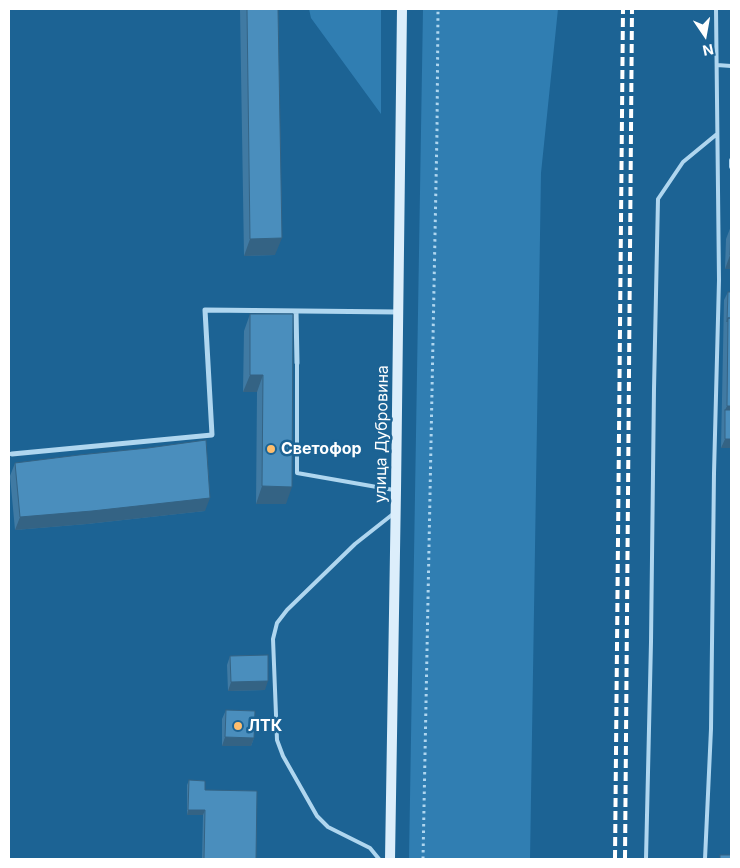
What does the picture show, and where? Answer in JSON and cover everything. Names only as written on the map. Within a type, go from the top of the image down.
[{"type":"main road","name":"улица Дубровина","points":[[390,859],[402,9]]},
{"type":"street","points":[[12,454],[212,435],[205,310],[398,312]]},
{"type":"street","points":[[296,311],[297,363]]},
{"type":"lane","points":[[704,859],[711,729],[718,280],[716,9]]},
{"type":"lane","points":[[717,65],[731,66]]},
{"type":"lane","points":[[646,859],[658,199],[683,162],[717,134]]},
{"type":"lane","points":[[731,160],[731,168]]},
{"type":"lane","points":[[297,363],[297,472],[396,490]]},
{"type":"lane","points":[[379,859],[370,848],[328,827],[317,816],[282,756],[277,740],[273,639],[277,623],[287,610],[355,544],[396,512]]},
{"type":"path","points":[[423,859],[438,9]]},
{"type":"shaded area","points":[[309,9],[381,9],[381,114],[311,18]]},
{"type":"shaded area","points":[[423,9],[558,9],[541,173],[530,859],[409,859]]},
{"type":"building","points":[[247,9],[278,9],[282,238],[250,239]]},
{"type":"building","points":[[728,292],[731,292],[731,318],[728,318],[727,322]]},
{"type":"building","points":[[250,314],[293,314],[292,487],[262,486],[263,375],[250,375]]},
{"type":"building","points":[[728,318],[731,318],[731,406],[727,406]]},
{"type":"building","points":[[725,410],[731,410],[731,439],[725,439]]},
{"type":"building","points":[[206,440],[210,498],[20,517],[15,463]]},
{"type":"building","points":[[268,655],[268,681],[231,682],[230,656]]},
{"type":"building","points":[[226,710],[255,711],[254,738],[225,737]]},
{"type":"building","points":[[189,780],[205,781],[205,790],[257,791],[256,859],[204,859],[205,810],[188,810]]},
{"type":"building","points":[[720,855],[731,855],[731,859],[720,859]]},
{"type":"railway","points":[[615,859],[623,9]]},
{"type":"railway","points":[[625,859],[632,9]]},
{"type":"place","name":"Светофор","points":[[271,449]]},
{"type":"place","name":"ЛТК","points":[[238,726]]}]
